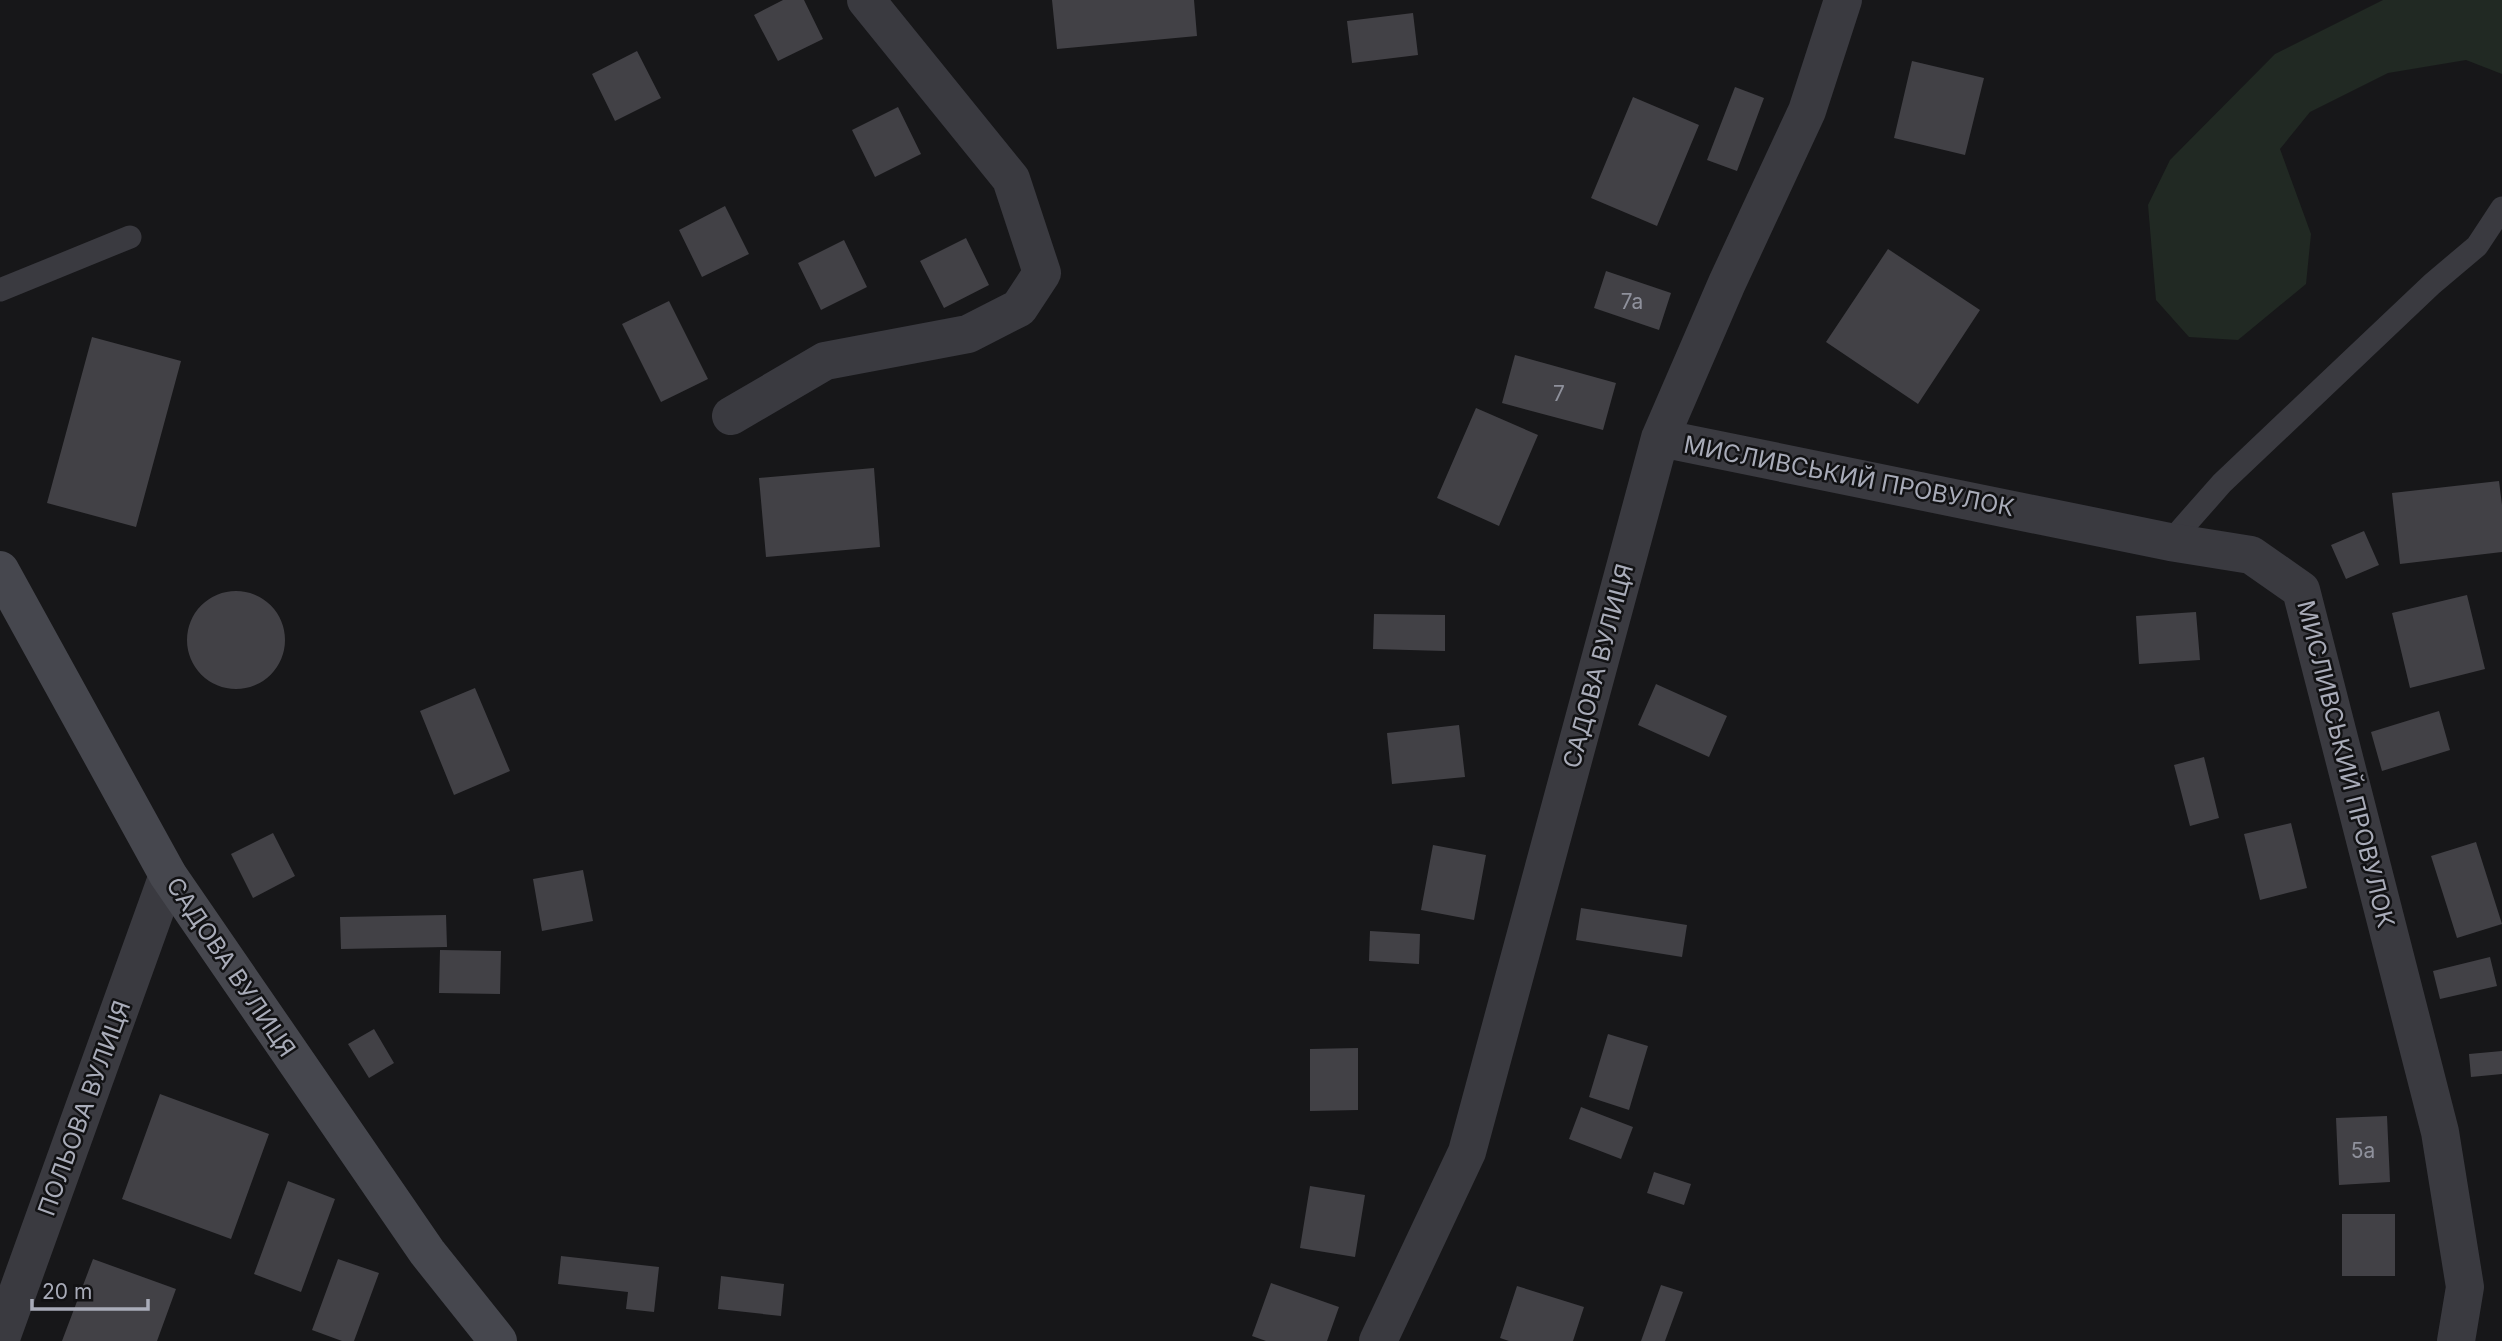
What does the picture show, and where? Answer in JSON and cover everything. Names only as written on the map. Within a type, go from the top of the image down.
[{"type":"street","points":[[731,416],[825,361],[968,334],[1019,309],[1042,273],[1011,179],[866,0]]},
{"type":"street","name":"САДОВА ВУЛИЦЯ","points":[[1378,1341],[1467,1152],[1660,438],[1727,283],[1807,111],[1843,0]]},
{"type":"street","name":"МИСЛИВСЬКИЙ ПРОВУЛОК","points":[[1660,438],[2170,542],[2251,555],[2301,590],[2440,1132],[2465,1287],[2456,1341]]},
{"type":"street","name":"САДОВА ВУЛИЦЯ","points":[[0,570],[168,875],[427,1252],[498,1341]]},
{"type":"street","name":"ПОЛЬОВА ВУЛИЦЯ","points":[[0,1341],[168,875]]},
{"type":"lane","points":[[2170,542],[2222,483],[2432,284],[2477,246],[2502,208]]},
{"type":"lane","points":[[0,290],[130,237]]},
{"type":"shaded area","points":[[2383,0],[2502,0],[2502,74],[2466,60],[2388,73],[2310,112],[2280,149],[2311,234],[2306,284],[2238,340],[2189,337],[2156,300],[2148,205],[2170,160],[2275,54]]},
{"type":"building","points":[[783,0],[804,0],[823,39],[778,61],[754,15]]},
{"type":"building","points":[[1052,0],[1194,0],[1197,36],[1057,49]]},
{"type":"building","points":[[1413,13],[1418,55],[1352,63],[1347,21]]},
{"type":"building","points":[[637,51],[661,98],[615,121],[592,74]]},
{"type":"building","points":[[1912,61],[1984,78],[1965,155],[1894,138]]},
{"type":"building","points":[[1735,87],[1764,98],[1737,171],[1707,160]]},
{"type":"building","points":[[1633,97],[1699,125],[1657,226],[1591,198]]},
{"type":"building","points":[[898,107],[921,154],[875,177],[852,130]]},
{"type":"building","points":[[725,206],[749,254],[702,277],[679,230]]},
{"type":"building","points":[[966,238],[989,285],[944,308],[920,261]]},
{"type":"building","points":[[844,240],[867,287],[821,310],[798,263]]},
{"type":"building","points":[[1888,249],[1980,310],[1918,404],[1826,342]]},
{"type":"building","points":[[1606,271],[1671,293],[1659,330],[1594,308]]},
{"type":"building","points":[[669,301],[708,379],[661,402],[622,324]]},
{"type":"building","points":[[92,337],[181,361],[136,527],[47,503]]},
{"type":"building","points":[[1515,355],[1616,383],[1603,430],[1502,403]]},
{"type":"building","points":[[1476,408],[1538,435],[1499,526],[1437,498]]},
{"type":"building","points":[[874,468],[880,547],[766,557],[759,478]]},
{"type":"building","points":[[2499,481],[2502,552],[2400,564],[2392,493]]},
{"type":"building","points":[[2364,531],[2379,565],[2346,579],[2331,545]]},
{"type":"building","points":[[236,591],[255,595],[271,605],[281,621],[285,640],[281,659],[271,675],[255,685],[236,689],[217,685],[201,675],[191,659],[187,640],[191,621],[201,605],[217,595]]},
{"type":"building","points":[[2467,595],[2485,669],[2410,688],[2392,613]]},
{"type":"building","points":[[2196,612],[2200,660],[2139,664],[2136,616]]},
{"type":"building","points":[[1374,614],[1445,615],[1445,651],[1373,649]]},
{"type":"building","points":[[1656,684],[1727,716],[1709,757],[1638,725]]},
{"type":"building","points":[[475,688],[510,771],[454,795],[420,711]]},
{"type":"building","points":[[2439,711],[2450,750],[2382,771],[2371,732]]},
{"type":"building","points":[[1459,725],[1465,777],[1392,784],[1387,733]]},
{"type":"building","points":[[2204,757],[2219,818],[2190,826],[2174,765]]},
{"type":"building","points":[[2291,823],[2307,888],[2260,900],[2244,834]]},
{"type":"building","points":[[273,833],[295,876],[253,898],[231,854]]},
{"type":"building","points":[[2476,842],[2502,924],[2457,938],[2431,856]]},
{"type":"building","points":[[1433,845],[1486,855],[1474,920],[1421,910]]},
{"type":"building","points":[[583,870],[593,921],[542,931],[533,879]]},
{"type":"building","points":[[1581,908],[1687,925],[1682,957],[1576,940]]},
{"type":"building","points":[[446,915],[447,947],[341,949],[340,917]]},
{"type":"building","points":[[1370,931],[1420,934],[1419,964],[1369,961]]},
{"type":"building","points":[[440,950],[501,951],[500,994],[439,993]]},
{"type":"building","points":[[2490,957],[2497,986],[2440,999],[2433,971]]},
{"type":"building","points":[[374,1029],[394,1063],[369,1078],[348,1044]]},
{"type":"building","points":[[1608,1034],[1648,1046],[1629,1110],[1589,1097]]},
{"type":"building","points":[[1358,1048],[1358,1110],[1310,1111],[1310,1049]]},
{"type":"building","points":[[2502,1051],[2502,1074],[2471,1077],[2469,1054]]},
{"type":"building","points":[[160,1094],[269,1134],[231,1239],[122,1199]]},
{"type":"building","points":[[1581,1107],[1633,1127],[1621,1159],[1569,1139]]},
{"type":"building","points":[[2387,1116],[2390,1182],[2339,1185],[2336,1118]]},
{"type":"building","points":[[1654,1172],[1691,1184],[1684,1205],[1647,1193]]},
{"type":"building","points":[[288,1181],[335,1199],[301,1292],[254,1274]]},
{"type":"building","points":[[1310,1186],[1365,1195],[1355,1257],[1300,1248]]},
{"type":"building","points":[[2342,1214],[2395,1214],[2395,1276],[2342,1276]]},
{"type":"building","points":[[561,1256],[659,1267],[654,1312],[626,1309],[628,1292],[558,1284]]},
{"type":"building","points":[[93,1259],[176,1289],[157,1341],[62,1341]]},
{"type":"building","points":[[338,1259],[379,1273],[354,1341],[342,1341],[312,1330]]},
{"type":"building","points":[[721,1276],[784,1284],[781,1316],[718,1309]]},
{"type":"building","points":[[1271,1283],[1339,1307],[1327,1341],[1266,1341],[1252,1336]]},
{"type":"building","points":[[1661,1285],[1683,1292],[1665,1341],[1641,1341]]},
{"type":"building","points":[[1517,1286],[1584,1307],[1573,1341],[1509,1341],[1500,1338]]}]
